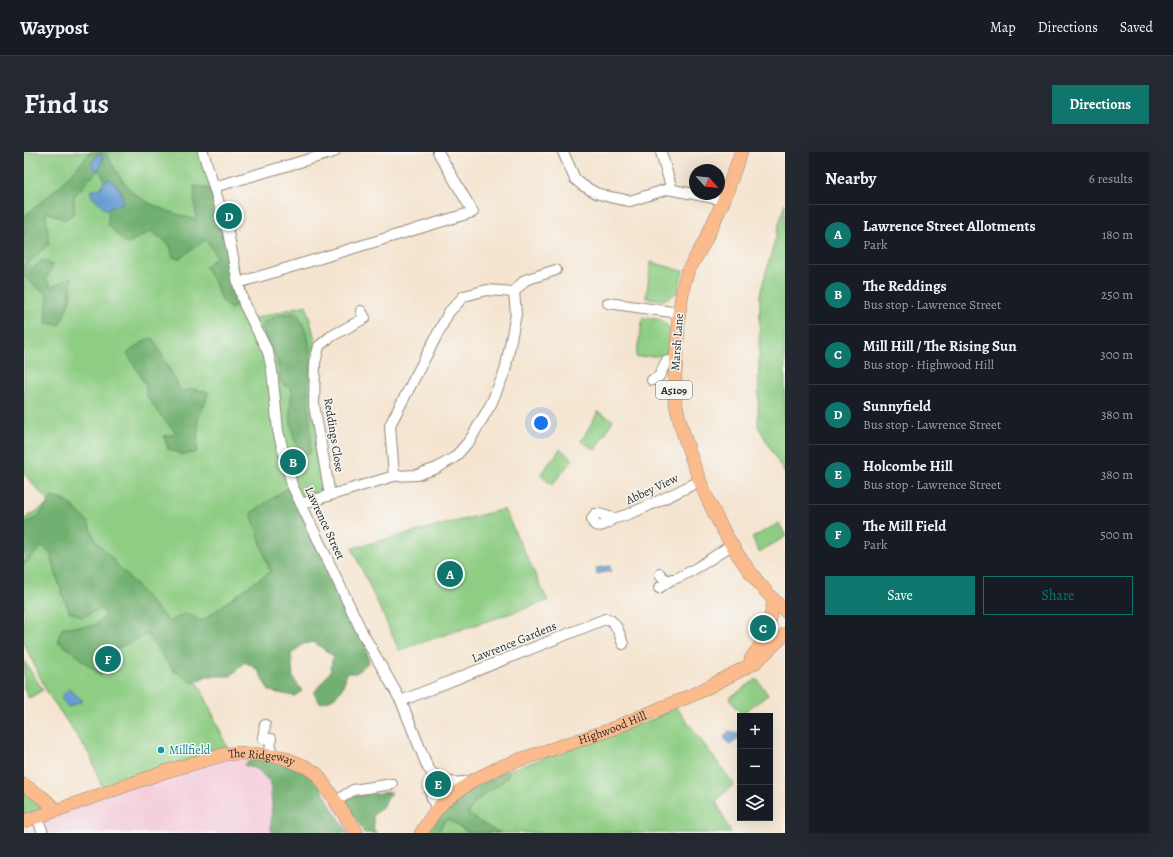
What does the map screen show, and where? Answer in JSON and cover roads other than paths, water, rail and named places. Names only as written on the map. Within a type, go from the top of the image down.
[{"type":"main road","name":"Marsh Lane","points":[[725,197],[741,152]]},
{"type":"main road","name":"Marsh Lane","points":[[724,200],[704,243],[688,271],[684,283],[679,313],[674,392],[675,404],[680,423],[708,503],[732,545],[752,575],[784,610]]},
{"type":"main road","name":"Highwood Hill","points":[[747,666],[760,646],[770,619],[774,600]]},
{"type":"main road","points":[[770,619],[784,610]]},
{"type":"main road","name":"Highwood Hill","points":[[474,780],[500,767],[519,760],[607,731],[696,693],[756,662],[785,634]]},
{"type":"main road","name":"The Ridgeway","points":[[24,821],[167,771],[226,754],[241,753],[282,757],[312,770],[317,774],[357,833]]},
{"type":"main road","points":[[421,833],[438,808],[444,802],[474,780]]},
{"type":"main road","points":[[24,785],[42,797],[56,810]]},
{"type":"street","name":"Lawrence Street","points":[[203,152],[228,232],[238,283],[244,304],[268,352],[272,370],[278,431],[292,484],[363,634],[400,701],[428,768],[434,775]]},
{"type":"street","points":[[214,187],[334,152]]},
{"type":"street","points":[[238,283],[473,212],[438,152]]},
{"type":"street","points":[[563,152],[575,179],[591,190],[610,197],[630,201],[668,189],[689,193]]},
{"type":"street","points":[[660,152],[672,190]]},
{"type":"street","points":[[301,504],[394,476],[417,475],[437,468],[455,457],[470,440],[491,404],[505,371],[516,314],[514,292],[525,280],[556,270]]},
{"type":"street","points":[[394,476],[390,425],[449,312],[464,296],[487,290],[514,292]]},
{"type":"street","points":[[608,303],[679,313]]},
{"type":"street","name":"Reddings Close","points":[[330,495],[314,405],[315,363],[319,346],[365,318],[361,311]]},
{"type":"street","points":[[652,380],[657,379],[666,362],[676,361]]},
{"type":"street","name":"Abbey View","points":[[614,518],[629,514],[700,481]]},
{"type":"street","points":[[659,588],[699,566],[732,545]]},
{"type":"street","points":[[660,574],[664,578],[672,580]]},
{"type":"street","name":"Lawrence Gardens","points":[[400,701],[605,619],[613,622],[623,644]]},
{"type":"street","points":[[265,725],[263,738],[271,740],[270,756]]},
{"type":"street","points":[[438,808],[433,802],[431,794],[431,782],[434,775],[444,781],[461,782],[474,780]]},
{"type":"street","points":[[335,802],[353,790],[392,784]]},
{"type":"street","points":[[38,817],[43,833]]},
{"type":"water","points":[[102,154],[102,161],[98,171],[93,168],[92,162],[97,155]]},
{"type":"water","points":[[109,179],[119,188],[122,194],[123,202],[107,210],[92,197],[90,191],[101,188],[104,181]]},
{"type":"water","points":[[610,566],[611,571],[597,574],[596,568]]},
{"type":"water","points":[[69,689],[83,701],[68,707],[61,697]]},
{"type":"water","points":[[729,731],[737,733],[737,740],[734,743],[729,744],[725,739],[725,735]]},
{"type":"place","name":"Sunnyfield","points":[[229,216]]},
{"type":"place","name":"The Reddings","points":[[293,462]]},
{"type":"place","name":"Lawrence Street Allotments","points":[[450,574]]},
{"type":"place","name":"Mill Hill / The Rising Sun","points":[[763,628]]},
{"type":"place","name":"The Mill Field","points":[[108,659]]},
{"type":"place","name":"Millfield","points":[[161,750]]},
{"type":"place","name":"Holcombe Hill","points":[[438,784]]}]
